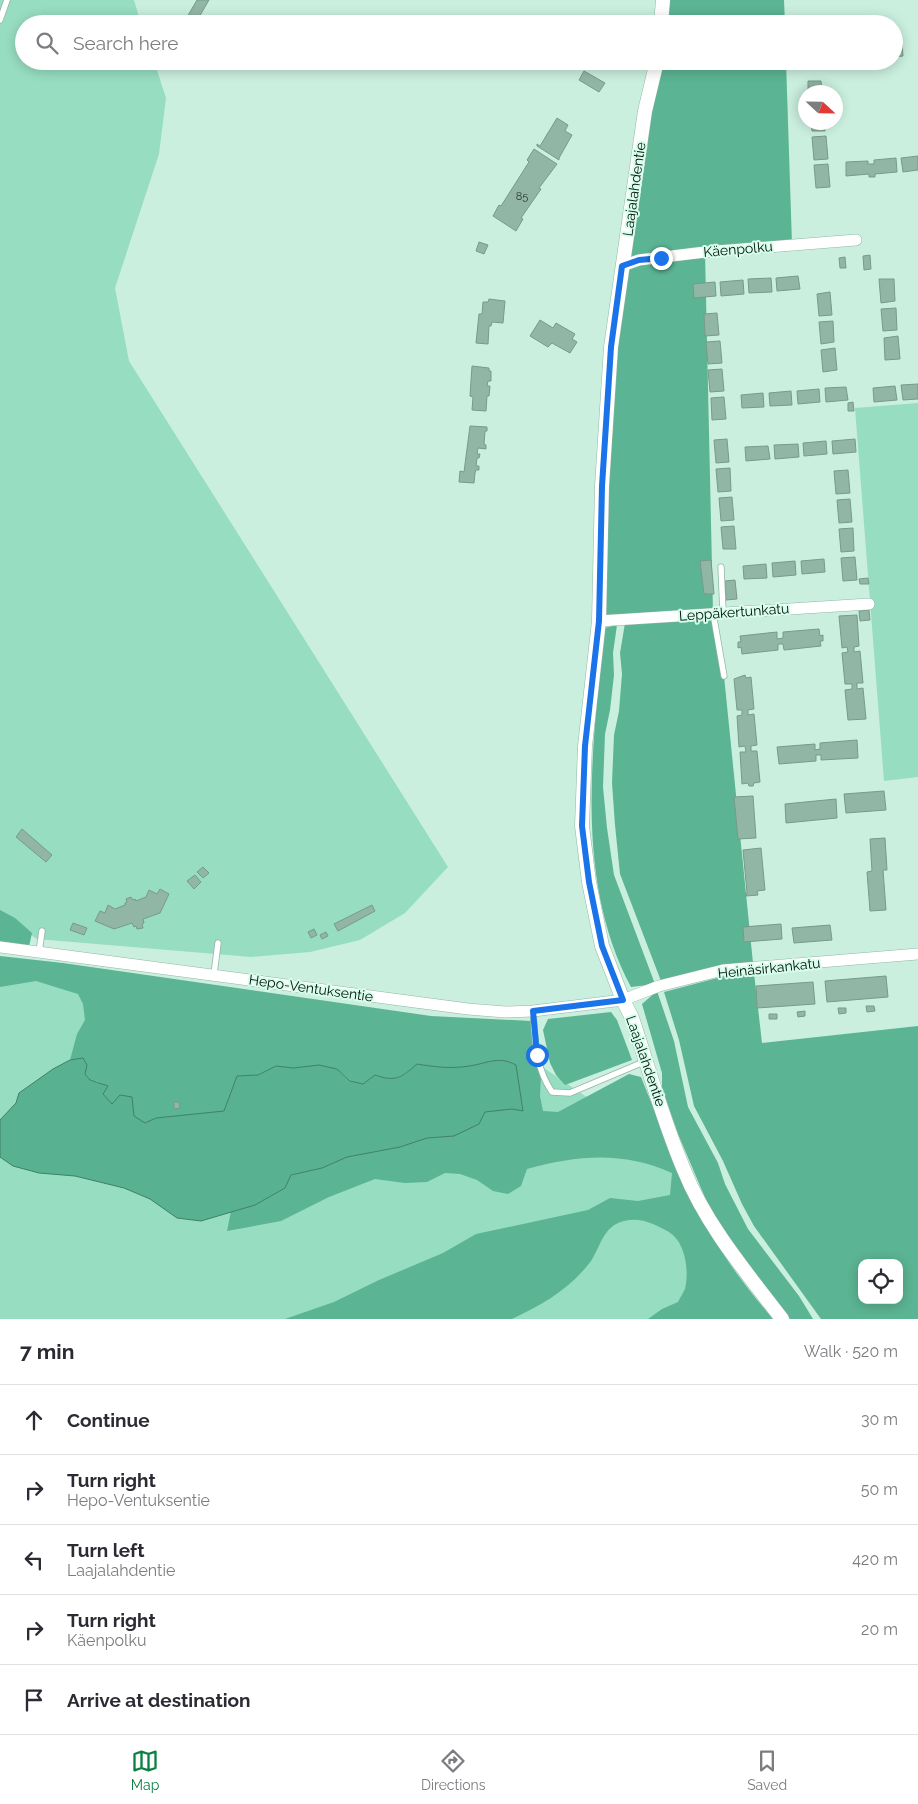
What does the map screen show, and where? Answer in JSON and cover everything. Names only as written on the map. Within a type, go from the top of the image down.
[{"type":"street","points":[[662,15],[663,0]]},
{"type":"street","name":"Laajalahdentie","points":[[655,70],[645,110],[611,347],[602,486],[599,621],[585,746],[582,826],[589,882],[602,946],[632,1018],[684,1170],[704,1210],[734,1257],[782,1319]]},
{"type":"street","name":"Käenpolku","points":[[622,266],[639,260],[705,252],[856,240]]},
{"type":"street","name":"Leppäkertunkatu","points":[[599,621],[718,612],[869,604]]},
{"type":"street","name":"Hepo-Ventuksentie","points":[[0,947],[468,1009],[505,1012],[533,1011],[623,1000]]},
{"type":"street","name":"Heinäsirkankatu","points":[[623,1000],[658,986],[723,970],[918,955]]},
{"type":"lane","points":[[0,20],[7,0]]},
{"type":"lane","points":[[721,567],[718,612],[724,676]]},
{"type":"lane","points":[[39,952],[42,931]]},
{"type":"lane","points":[[214,974],[218,943]]},
{"type":"lane","points":[[533,1011],[537,1055],[544,1080],[552,1092],[570,1093],[646,1061]]},
{"type":"shaded area","points":[[0,0],[134,0],[138,15],[15,15],[15,70],[157,70],[166,98],[159,154],[115,288],[129,361],[448,867],[405,913],[360,940],[310,952],[251,957],[37,939],[0,916]]},
{"type":"shaded area","points":[[663,0],[784,0],[785,15],[662,15]]},
{"type":"shaded area","points":[[656,70],[786,70],[792,244],[705,252],[713,613],[599,621],[611,347]]},
{"type":"shaded area","points":[[918,403],[918,777],[884,781],[855,408]]},
{"type":"shaded area","points":[[714,618],[724,676],[753,963],[661,981],[620,874],[612,783],[614,735],[619,711],[622,674],[620,653],[625,623]]},
{"type":"shaded area","points":[[617,625],[613,653],[614,675],[605,734],[603,787],[607,828],[614,875],[655,984],[631,987],[613,945],[601,902],[594,857],[592,811],[595,719],[604,628]]},
{"type":"shaded area","points":[[0,910],[15,918],[32,933],[28,951],[0,947]]},
{"type":"shaded area","points":[[0,956],[63,963],[431,1016],[531,1021],[541,1075],[540,1096],[543,1111],[558,1112],[629,1074],[641,1077],[675,1159],[703,1219],[734,1270],[773,1319],[648,1319],[662,1309],[678,1302],[685,1289],[687,1275],[685,1260],[681,1246],[673,1235],[653,1224],[634,1220],[621,1222],[611,1227],[591,1261],[565,1288],[545,1302],[512,1319],[285,1319],[334,1302],[379,1280],[443,1253],[476,1234],[588,1210],[610,1198],[638,1201],[670,1195],[672,1173],[636,1161],[618,1158],[582,1158],[527,1169],[521,1186],[508,1194],[493,1191],[477,1180],[460,1174],[445,1173],[427,1182],[405,1183],[375,1179],[329,1197],[281,1221],[227,1231],[231,1211],[255,1205],[285,1188],[291,1175],[322,1168],[347,1157],[400,1147],[427,1138],[454,1136],[485,1112],[512,1109],[523,1111],[516,1065],[498,1060],[456,1067],[417,1064],[398,1077],[388,1078],[375,1075],[363,1084],[351,1081],[337,1069],[319,1065],[293,1068],[276,1066],[258,1075],[237,1076],[224,1111],[156,1118],[145,1123],[112,1104],[103,1094],[99,1082],[90,1080],[85,1074],[87,1065],[83,1058],[70,1060],[77,1034],[85,1020],[83,1004],[78,994],[36,981],[0,987]]},
{"type":"shaded area","points":[[36,972],[519,1051],[663,1149],[721,1287],[681,1319],[0,1319],[0,978]]},
{"type":"shaded area","points":[[754,973],[762,1043],[918,1026],[918,1319],[821,1319],[754,1226],[694,1106],[679,1040],[664,992],[725,976]]},
{"type":"shaded area","points":[[657,991],[674,1041],[688,1107],[718,1163],[725,1184],[748,1229],[799,1296],[813,1319],[790,1319],[740,1254],[709,1207],[678,1134],[662,1088],[662,1073],[642,1004]]},
{"type":"shaded area","points":[[611,1012],[617,1020],[632,1060],[565,1085],[556,1075],[550,1063],[543,1030],[548,1019]]},
{"type":"shaded area","points":[[83,1058],[87,1065],[85,1074],[90,1080],[108,1086],[103,1094],[112,1104],[120,1095],[132,1097],[134,1116],[145,1123],[156,1118],[224,1111],[237,1076],[258,1075],[276,1066],[293,1068],[319,1065],[337,1069],[350,1081],[363,1084],[375,1075],[388,1078],[398,1077],[407,1073],[417,1064],[456,1067],[498,1060],[510,1062],[516,1065],[523,1111],[512,1109],[485,1112],[479,1124],[454,1136],[427,1138],[400,1147],[347,1157],[322,1168],[291,1175],[285,1188],[255,1205],[201,1221],[177,1218],[150,1199],[124,1188],[75,1176],[39,1173],[13,1166],[0,1157],[0,1120],[16,1103],[19,1093],[53,1069],[70,1060]]},
{"type":"building","points":[[197,0],[209,0],[200,15],[188,15]]},
{"type":"building","points":[[584,71],[605,83],[599,92],[579,80]]},
{"type":"building","points":[[808,81],[821,81],[821,85],[808,85]]},
{"type":"building","points":[[557,118],[568,125],[565,131],[572,135],[559,160],[537,146],[537,144],[540,146]]},
{"type":"building","points":[[826,136],[828,159],[814,160],[812,137]]},
{"type":"building","points":[[534,149],[557,164],[539,188],[541,189],[521,218],[523,219],[516,231],[493,216],[529,162],[527,160]]},
{"type":"building","points":[[918,156],[918,170],[903,172],[901,158]]},
{"type":"building","points":[[896,158],[897,172],[875,174],[875,177],[869,177],[869,174],[846,176],[846,162],[868,161],[868,164],[874,164],[874,160]]},
{"type":"building","points":[[828,164],[830,187],[816,188],[814,165]]},
{"type":"building","points":[[479,242],[488,245],[484,254],[476,251]]},
{"type":"building","points":[[870,255],[871,269],[864,270],[863,256]]},
{"type":"building","points":[[845,257],[846,268],[840,268],[839,258]]},
{"type":"building","points":[[798,276],[800,289],[777,291],[776,278]]},
{"type":"building","points":[[771,278],[772,292],[749,293],[748,279]]},
{"type":"building","points":[[879,279],[894,279],[895,301],[881,303]]},
{"type":"building","points":[[743,280],[744,294],[721,296],[720,282]]},
{"type":"building","points":[[715,282],[716,296],[694,298],[693,284]]},
{"type":"building","points":[[830,292],[832,315],[819,316],[817,294]]},
{"type":"building","points":[[489,299],[505,301],[503,323],[492,322],[491,326],[489,326],[488,344],[476,343],[479,314],[482,314],[483,302],[488,302]]},
{"type":"building","points":[[896,308],[897,330],[883,331],[881,309]]},
{"type":"building","points":[[717,313],[719,335],[705,336],[704,314]]},
{"type":"building","points":[[540,320],[553,328],[556,323],[575,334],[572,339],[577,342],[570,353],[552,343],[548,347],[530,336]]},
{"type":"building","points":[[833,321],[834,342],[821,344],[819,322]]},
{"type":"building","points":[[898,336],[900,359],[885,360],[884,338]]},
{"type":"building","points":[[720,341],[722,363],[708,364],[706,342]]},
{"type":"building","points":[[835,348],[837,370],[823,372],[821,350]]},
{"type":"building","points":[[472,366],[489,368],[489,371],[491,371],[491,381],[488,381],[487,386],[490,386],[486,411],[472,410],[473,397],[470,396]]},
{"type":"building","points":[[722,369],[724,391],[710,392],[708,370]]},
{"type":"building","points":[[918,384],[918,399],[903,400],[901,385]]},
{"type":"building","points":[[895,386],[897,400],[874,402],[873,388]]},
{"type":"building","points":[[846,387],[848,400],[826,402],[825,388]]},
{"type":"building","points":[[819,389],[820,402],[798,404],[797,391]]},
{"type":"building","points":[[791,391],[792,405],[770,406],[769,393]]},
{"type":"building","points":[[763,393],[764,407],[742,408],[741,395]]},
{"type":"building","points":[[724,397],[726,419],[712,420],[711,398]]},
{"type":"building","points":[[853,402],[854,411],[848,411],[848,403]]},
{"type":"building","points":[[470,426],[487,427],[484,444],[486,449],[478,448],[477,454],[480,454],[479,458],[477,458],[476,466],[479,466],[479,470],[476,470],[474,483],[459,482],[460,471],[464,472]]},
{"type":"building","points":[[727,439],[729,462],[716,463],[714,440]]},
{"type":"building","points":[[855,439],[856,452],[833,454],[832,441]]},
{"type":"building","points":[[826,441],[827,454],[804,456],[803,443]]},
{"type":"building","points":[[798,444],[799,457],[775,459],[774,445]]},
{"type":"building","points":[[768,446],[770,459],[746,461],[745,447]]},
{"type":"building","points":[[730,468],[731,491],[718,492],[716,469]]},
{"type":"building","points":[[848,470],[850,493],[836,494],[834,471]]},
{"type":"building","points":[[732,497],[734,520],[721,521],[719,498]]},
{"type":"building","points":[[850,499],[852,522],[839,523],[837,500]]},
{"type":"building","points":[[734,526],[736,549],[723,549],[721,527]]},
{"type":"building","points":[[853,528],[854,551],[841,552],[839,529]]},
{"type":"building","points":[[855,557],[857,580],[843,581],[841,558]]},
{"type":"building","points":[[824,559],[825,572],[802,574],[801,561]]},
{"type":"building","points":[[711,560],[714,594],[704,594],[700,561]]},
{"type":"building","points":[[795,561],[796,575],[773,577],[772,563]]},
{"type":"building","points":[[766,564],[767,578],[744,579],[743,566]]},
{"type":"building","points":[[868,578],[869,584],[860,584],[859,579]]},
{"type":"building","points":[[735,580],[737,599],[726,600],[725,581]]},
{"type":"building","points":[[869,610],[870,620],[860,621],[859,611]]},
{"type":"building","points":[[857,615],[859,646],[854,647],[854,652],[860,651],[863,683],[857,683],[857,689],[863,688],[866,719],[848,720],[845,690],[852,689],[852,684],[845,684],[842,653],[848,652],[847,647],[842,648],[839,616]]},
{"type":"building","points":[[819,629],[820,636],[823,635],[823,641],[820,641],[821,646],[784,650],[783,644],[778,644],[778,650],[742,654],[741,647],[738,648],[738,642],[741,642],[740,636],[777,632],[777,639],[783,638],[783,632]]},
{"type":"building","points":[[745,675],[746,678],[751,677],[754,709],[748,710],[748,715],[754,714],[757,745],[751,746],[751,751],[757,751],[760,782],[754,783],[753,786],[749,786],[748,783],[742,784],[740,752],[746,752],[745,746],[739,747],[737,716],[742,715],[742,710],[737,710],[734,679]]},
{"type":"building","points":[[857,740],[858,758],[821,760],[821,755],[816,755],[816,761],[779,764],[777,747],[815,744],[815,750],[820,749],[820,743]]},
{"type":"building","points":[[884,791],[886,810],[846,813],[844,794]]},
{"type":"building","points":[[753,796],[756,838],[738,839],[734,797]]},
{"type":"building","points":[[836,799],[837,818],[786,823],[785,804]]},
{"type":"building","points":[[22,829],[52,855],[46,862],[16,837]]},
{"type":"building","points":[[885,838],[887,870],[883,870],[886,910],[870,911],[867,872],[872,871],[870,839]]},
{"type":"building","points":[[761,848],[765,890],[757,891],[758,895],[746,896],[743,850]]},
{"type":"building","points":[[203,867],[209,873],[203,878],[197,872]]},
{"type":"building","points":[[195,875],[201,882],[194,889],[187,881]]},
{"type":"building","points":[[160,889],[169,894],[160,913],[143,919],[143,928],[137,929],[132,923],[114,929],[95,921],[100,911],[105,913],[108,905],[115,909],[125,905],[126,899],[131,897],[136,901],[146,897],[149,890],[157,894]]},
{"type":"building","points":[[372,905],[375,911],[338,931],[334,924]]},
{"type":"building","points":[[73,923],[87,928],[84,935],[70,930]]},
{"type":"building","points":[[781,924],[782,939],[744,942],[743,927]]},
{"type":"building","points":[[830,925],[832,940],[794,943],[792,928]]},
{"type":"building","points":[[314,929],[317,935],[311,938],[308,932]]},
{"type":"building","points":[[326,932],[328,936],[322,939],[320,935]]},
{"type":"building","points":[[886,976],[888,997],[827,1002],[825,981]]},
{"type":"building","points":[[813,982],[815,1004],[757,1008],[756,986]]},
{"type":"building","points":[[866,1006],[874,1006],[875,1011],[867,1012]]},
{"type":"building","points":[[838,1008],[846,1008],[846,1013],[839,1014]]},
{"type":"building","points":[[805,1011],[805,1016],[798,1017],[797,1012]]},
{"type":"building","points":[[769,1014],[777,1014],[777,1019],[769,1019]]},
{"type":"building","points":[[174,1102],[179,1102],[180,1108],[174,1109]]},
{"type":"route","points":[[537,1055],[533,1011],[623,1000],[602,946],[589,882],[582,826],[585,746],[599,621],[602,486],[611,347],[622,266],[639,260],[661,258]]}]
